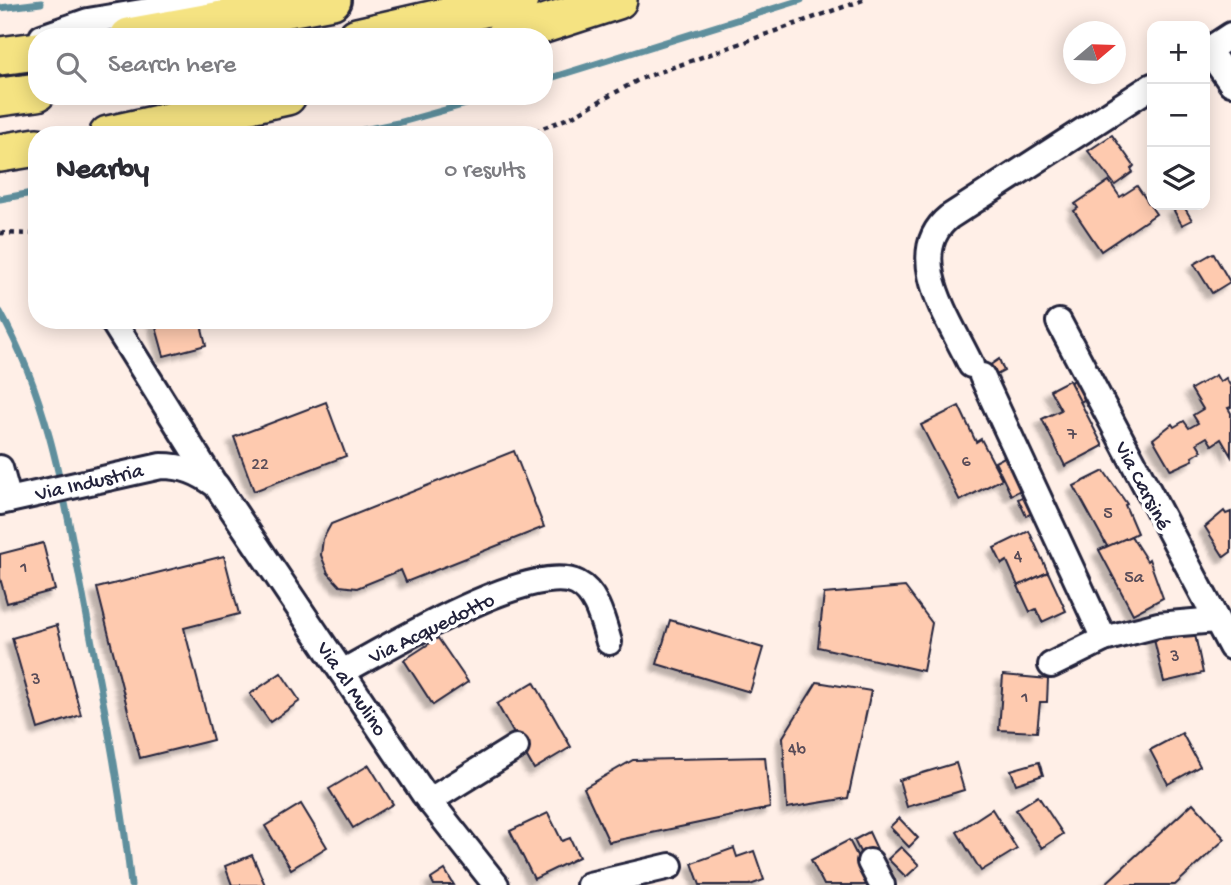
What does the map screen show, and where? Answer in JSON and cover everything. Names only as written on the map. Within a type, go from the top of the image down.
[{"type":"highway","points":[[131,25],[331,0]]},
{"type":"highway","points":[[396,28],[519,0]]},
{"type":"highway","points":[[532,28],[618,0]]},
{"type":"highway","points":[[0,54],[28,52]]},
{"type":"highway","points":[[0,97],[28,93]]},
{"type":"highway","points":[[149,126],[245,105]]},
{"type":"highway","points":[[0,153],[28,148]]},
{"type":"street","points":[[94,0],[131,25]]},
{"type":"street","points":[[68,28],[88,21],[131,25],[214,0]]},
{"type":"street","points":[[1210,49],[1231,36]]},
{"type":"street","points":[[0,54],[28,43]]},
{"type":"street","points":[[1210,56],[1231,83]]},
{"type":"street","points":[[1104,639],[930,271],[928,253],[932,237],[949,217],[1147,89]]},
{"type":"street","name":"Via Carsiné","points":[[1059,322],[1231,647]]},
{"type":"street","name":"Via al Mulino","points":[[118,329],[216,485],[429,801],[496,885]]},
{"type":"street","name":"Via al Mulino","points":[[179,466],[198,472],[216,485]]},
{"type":"street","name":"Via Industria","points":[[4,501],[150,467],[179,466]]},
{"type":"street","points":[[0,468],[4,501]]},
{"type":"street","name":"Via Acquedotto","points":[[342,672],[453,613],[498,594],[551,577],[564,578],[586,590],[601,614],[609,642]]},
{"type":"street","points":[[1051,665],[1104,639],[1158,625],[1216,620]]},
{"type":"street","points":[[429,801],[516,747]]},
{"type":"street","points":[[870,862],[882,885]]},
{"type":"street","points":[[589,885],[670,866]]},
{"type":"path","points":[[548,126],[570,117],[640,79],[863,0]]},
{"type":"path","points":[[0,233],[28,234]]},
{"type":"building","points":[[1112,135],[1134,166],[1131,169],[1133,172],[1115,185],[1088,151]]},
{"type":"building","points":[[1109,181],[1120,197],[1137,186],[1147,201],[1147,210],[1153,210],[1156,214],[1101,251],[1074,211],[1078,208],[1075,204]]},
{"type":"building","points":[[1174,210],[1186,210],[1192,220],[1182,225]]},
{"type":"building","points":[[1213,253],[1230,282],[1212,293],[1194,264]]},
{"type":"building","points":[[156,329],[202,329],[206,345],[164,356]]},
{"type":"building","points":[[999,359],[1004,371],[991,378],[986,368]]},
{"type":"building","points":[[1216,375],[1220,382],[1226,378],[1231,387],[1231,407],[1228,408],[1231,413],[1231,456],[1221,439],[1212,445],[1207,437],[1197,443],[1202,451],[1192,457],[1193,460],[1171,470],[1153,439],[1172,424],[1174,427],[1184,421],[1189,428],[1198,423],[1193,415],[1203,409],[1191,389]]},
{"type":"building","points":[[1080,377],[1090,397],[1080,402],[1069,383]]},
{"type":"building","points":[[1069,380],[1103,446],[1065,466],[1042,419],[1061,410],[1050,390]]},
{"type":"building","points":[[326,402],[346,456],[254,491],[234,437]]},
{"type":"building","points":[[959,406],[976,442],[981,439],[1002,479],[960,501],[921,425]]},
{"type":"building","points":[[514,451],[544,527],[406,582],[401,570],[357,588],[340,586],[328,573],[321,555],[323,539],[331,524]]},
{"type":"building","points":[[1008,455],[1025,488],[1011,495],[995,462]]},
{"type":"building","points":[[1104,471],[1127,504],[1125,505],[1137,533],[1108,548],[1074,486]]},
{"type":"building","points":[[1026,495],[1035,512],[1026,516],[1018,499]]},
{"type":"building","points":[[1224,511],[1226,514],[1231,512],[1231,552],[1224,557],[1205,527]]},
{"type":"building","points":[[1029,531],[1048,572],[1018,586],[1007,561],[1002,564],[994,548]]},
{"type":"building","points":[[1131,536],[1147,561],[1149,559],[1163,598],[1133,614],[1099,550]]},
{"type":"building","points":[[43,543],[55,590],[7,603],[0,578],[0,554]]},
{"type":"building","points":[[224,556],[239,614],[184,628],[213,740],[140,758],[97,588]]},
{"type":"building","points":[[1048,572],[1066,611],[1042,622],[1036,609],[1030,612],[1018,586]]},
{"type":"building","points":[[905,587],[932,623],[923,671],[818,647],[824,594]]},
{"type":"building","points":[[670,620],[763,648],[750,692],[657,664]]},
{"type":"building","points":[[57,625],[81,715],[38,729],[12,638]]},
{"type":"building","points":[[1193,625],[1203,673],[1164,682],[1153,635]]},
{"type":"building","points":[[438,638],[468,682],[433,705],[404,660]]},
{"type":"building","points":[[281,673],[300,701],[270,722],[250,694]]},
{"type":"building","points":[[1003,675],[1048,679],[1047,702],[1040,702],[1037,732],[999,730]]},
{"type":"building","points":[[534,682],[571,747],[534,769],[497,704]]},
{"type":"building","points":[[817,682],[871,691],[848,798],[787,808],[783,737]]},
{"type":"building","points":[[1182,733],[1200,766],[1168,784],[1150,750]]},
{"type":"building","points":[[765,757],[770,808],[609,842],[584,788],[633,760]]},
{"type":"building","points":[[1039,762],[1043,775],[1016,784],[1011,770]]},
{"type":"building","points":[[956,763],[964,790],[907,807],[899,780]]},
{"type":"building","points":[[369,765],[393,804],[353,828],[329,789]]},
{"type":"building","points":[[1038,796],[1063,834],[1042,848],[1016,810]]},
{"type":"building","points":[[1193,803],[1225,839],[1175,885],[1104,885]]},
{"type":"building","points":[[301,804],[327,847],[291,869],[265,826]]},
{"type":"building","points":[[992,809],[1017,849],[981,871],[957,832]]},
{"type":"building","points":[[548,813],[562,841],[570,838],[579,857],[534,879],[510,831]]},
{"type":"building","points":[[899,818],[918,838],[909,847],[890,827]]},
{"type":"building","points":[[869,832],[877,849],[862,856],[854,840]]},
{"type":"building","points":[[849,840],[872,885],[824,885],[811,860]]},
{"type":"building","points":[[901,847],[919,865],[906,877],[888,859]]},
{"type":"building","points":[[734,848],[737,857],[754,851],[764,880],[750,885],[700,885],[692,863]]},
{"type":"building","points":[[252,855],[265,885],[232,885],[225,866]]},
{"type":"building","points":[[445,870],[454,885],[434,885],[431,879]]},
{"type":"waterway","points":[[553,77],[801,0]]},
{"type":"waterway","points":[[0,8],[41,3]]},
{"type":"waterway","points":[[383,126],[463,105]]},
{"type":"waterway","points":[[0,199],[28,194]]},
{"type":"waterway","points":[[0,312],[32,381],[54,453],[110,743],[131,885]]}]
